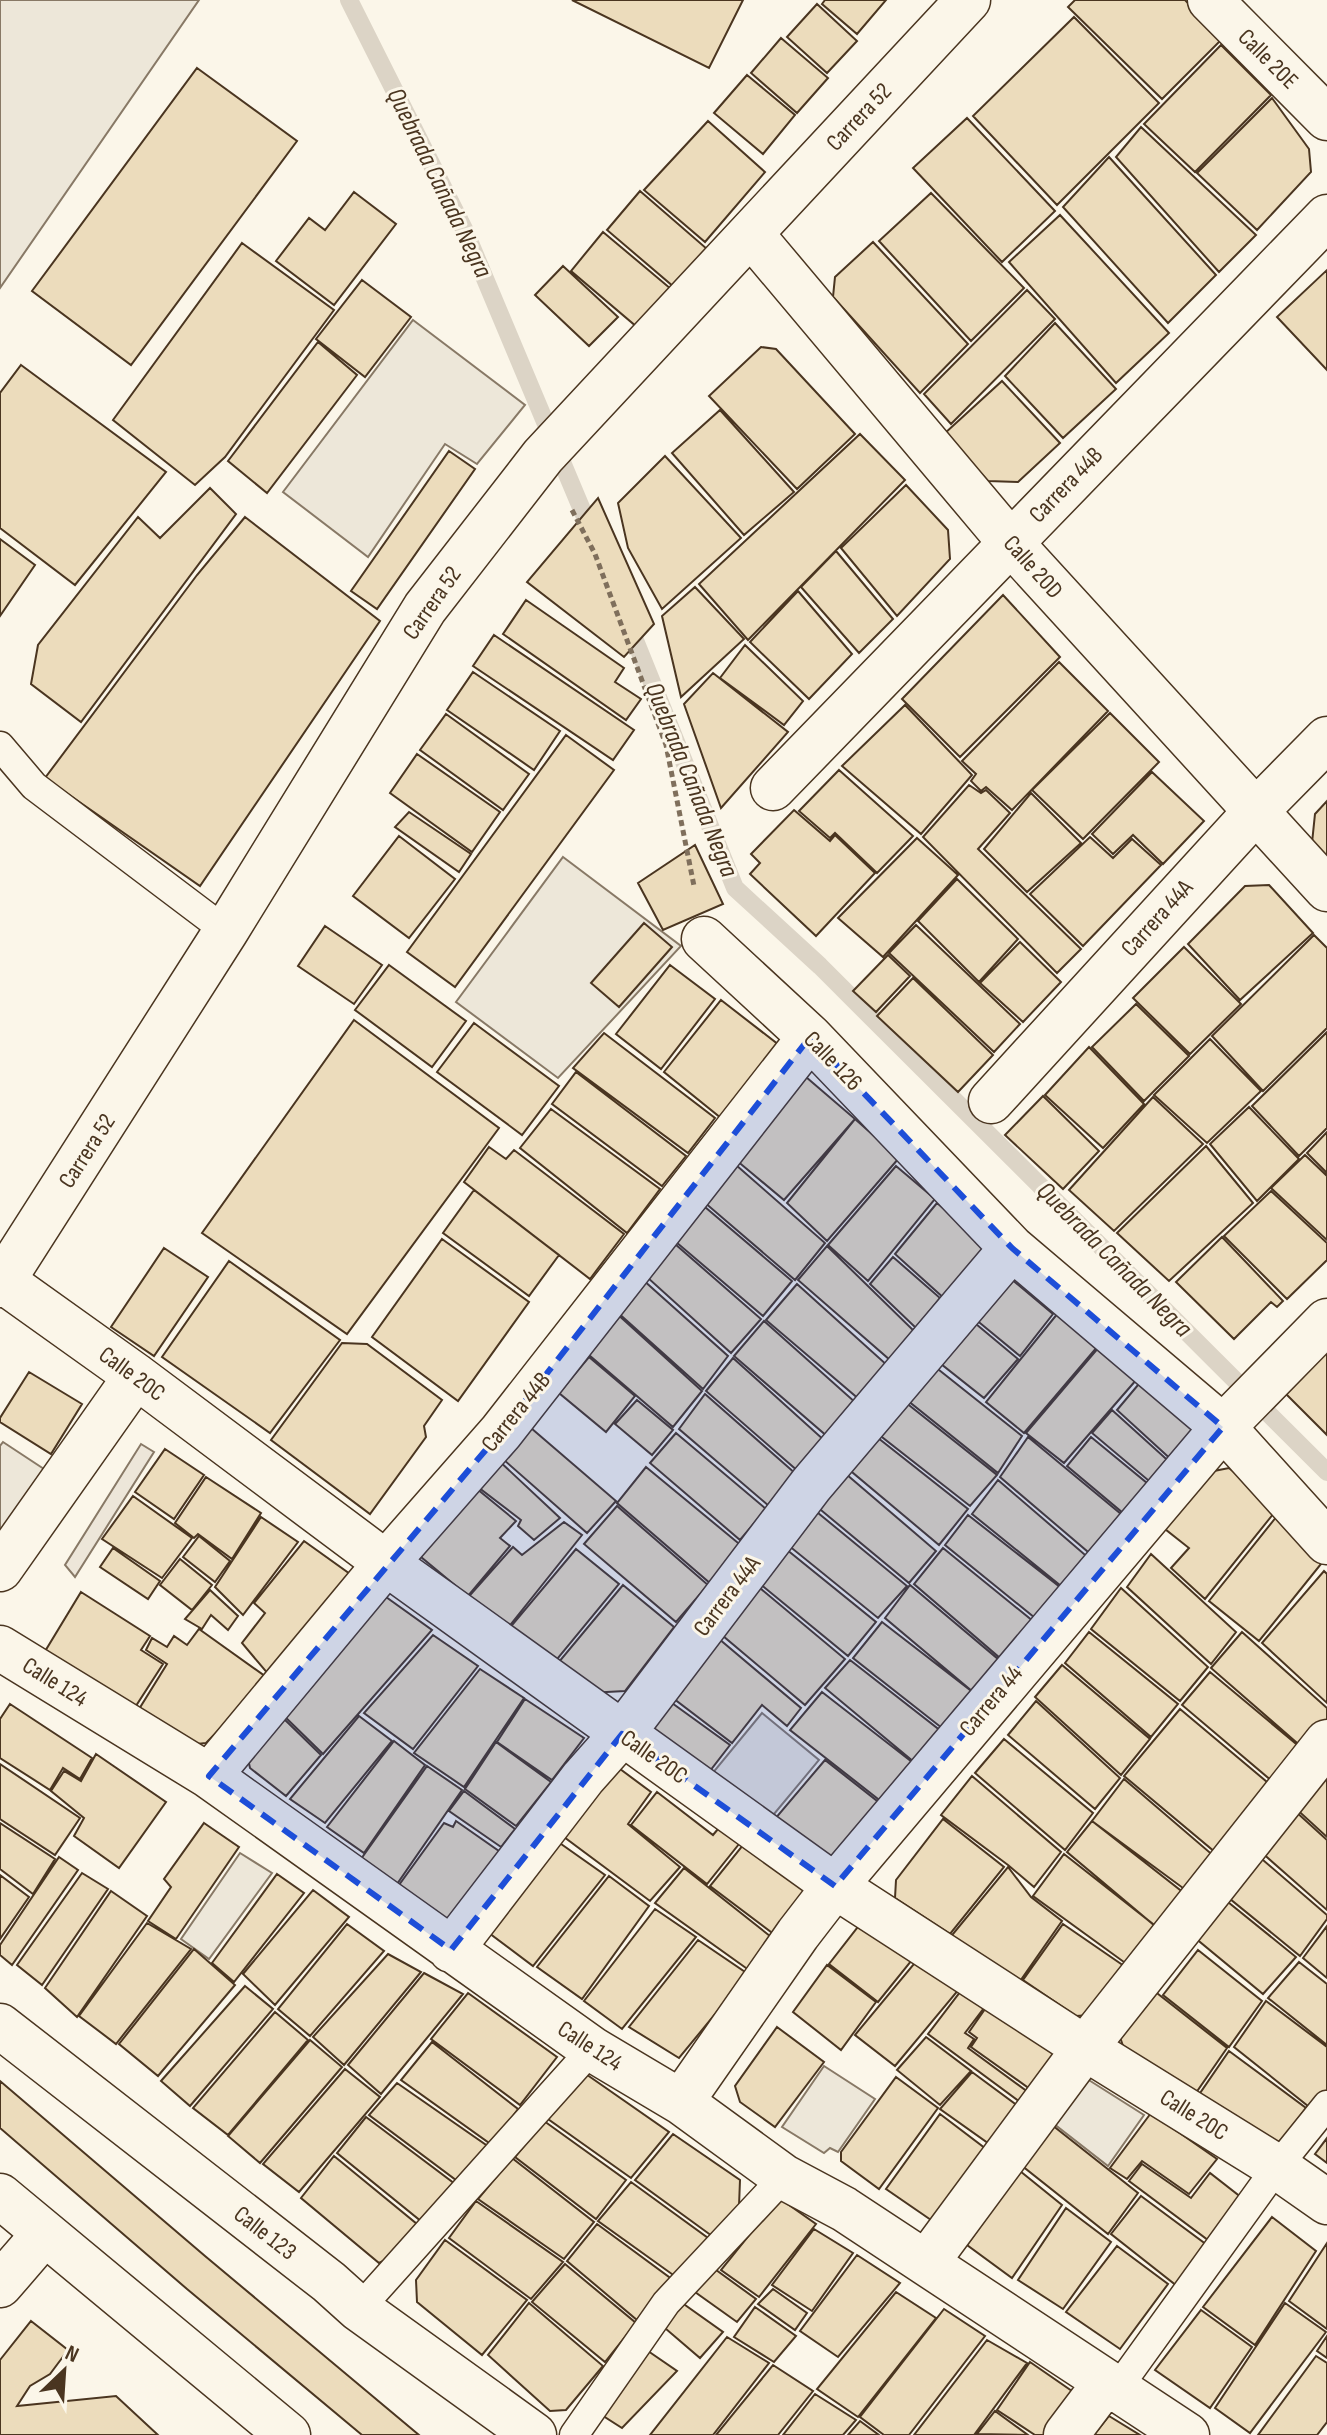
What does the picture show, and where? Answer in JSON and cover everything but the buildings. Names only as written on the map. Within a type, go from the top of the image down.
[{"type":"street","name":"Carrera 52","points":[[1,1283],[226,931],[425,608],[544,455],[968,0]]},
{"type":"street","name":"Calle 20E","points":[[1210,0],[1327,118]]},
{"type":"street","name":"Carrera 44B","points":[[773,788],[1327,217]]},
{"type":"street","name":"Calle 20D","points":[[751,234],[1010,542],[1327,889]]},
{"type":"street","name":"Carrera 44A","points":[[991,1101],[1256,811],[1327,739]]},
{"type":"street","name":"Calle 126","points":[[704,939],[810,1037],[1012,1248],[1241,1409],[1327,1542]]},
{"type":"street","name":"Carrera 44B","points":[[209,1776],[386,1563],[501,1432],[810,1037]]},
{"type":"street","name":"Carrera 44A","points":[[451,1950],[583,1778],[622,1734],[811,1485],[1012,1248]]},
{"type":"street","name":"Calle 20C","points":[[1,1283],[136,1376],[386,1563],[835,1886],[1085,2048],[1277,2167],[1327,2202]]},
{"type":"street","name":"Carrera 44","points":[[681,2102],[835,1886],[1241,1409],[1327,1321]]},
{"type":"street","points":[[0,1569],[136,1376]]},
{"type":"street","name":"Calle 124","points":[[0,1648],[209,1776],[592,2049],[681,2102],[784,2177],[844,2209],[1187,2435]]},
{"type":"street","points":[[926,2263],[1085,2048],[1327,1742]]},
{"type":"street","name":"Calle 123","points":[[0,2026],[329,2282],[359,2309],[534,2435]]},
{"type":"street","points":[[0,2196],[288,2435]]},
{"type":"street","points":[[0,2285],[44,2234]]},
{"type":"street","points":[[1066,2435],[1112,2385]]},
{"type":"lane","points":[[0,746],[34,786],[226,931]]},
{"type":"lane","points":[[359,2309],[592,2049]]},
{"type":"lane","points":[[1112,2385],[1327,2105]]},
{"type":"lane","points":[[574,2435],[666,2303],[784,2177]]},
{"type":"path","points":[[544,455],[595,554],[666,745],[704,939]]},
{"type":"highlighted area","points":[[810,1037],[1012,1248],[1223,1427],[835,1886],[622,1734],[451,1950],[209,1776],[501,1432]]},
{"type":"shaded area","points":[[0,0],[199,0],[0,288]]},
{"type":"shaded area","points":[[413,320],[525,405],[477,464],[445,444],[368,557],[283,492]]},
{"type":"shaded area","points":[[563,857],[681,946],[558,1078],[456,1002]]},
{"type":"shaded area","points":[[3,1442],[50,1473],[0,1549],[0,1446]]},
{"type":"shaded area","points":[[141,1444],[154,1452],[75,1577],[65,1565]]},
{"type":"shaded area","points":[[762,1713],[819,1760],[769,1820],[711,1775]]},
{"type":"shaded area","points":[[240,1853],[272,1873],[209,1959],[181,1939]]},
{"type":"shaded area","points":[[824,2066],[875,2099],[838,2152],[830,2148],[824,2153],[782,2127]]},
{"type":"shaded area","points":[[1084,2077],[1144,2115],[1108,2166],[1049,2120]]},
{"type":"waterway","name":"Quebrada Cañada Negra","points":[[349,0],[465,231],[593,536]]},
{"type":"waterway","name":"Quebrada Cañada Negra","points":[[628,623],[735,888],[820,966],[1327,1472]]}]
